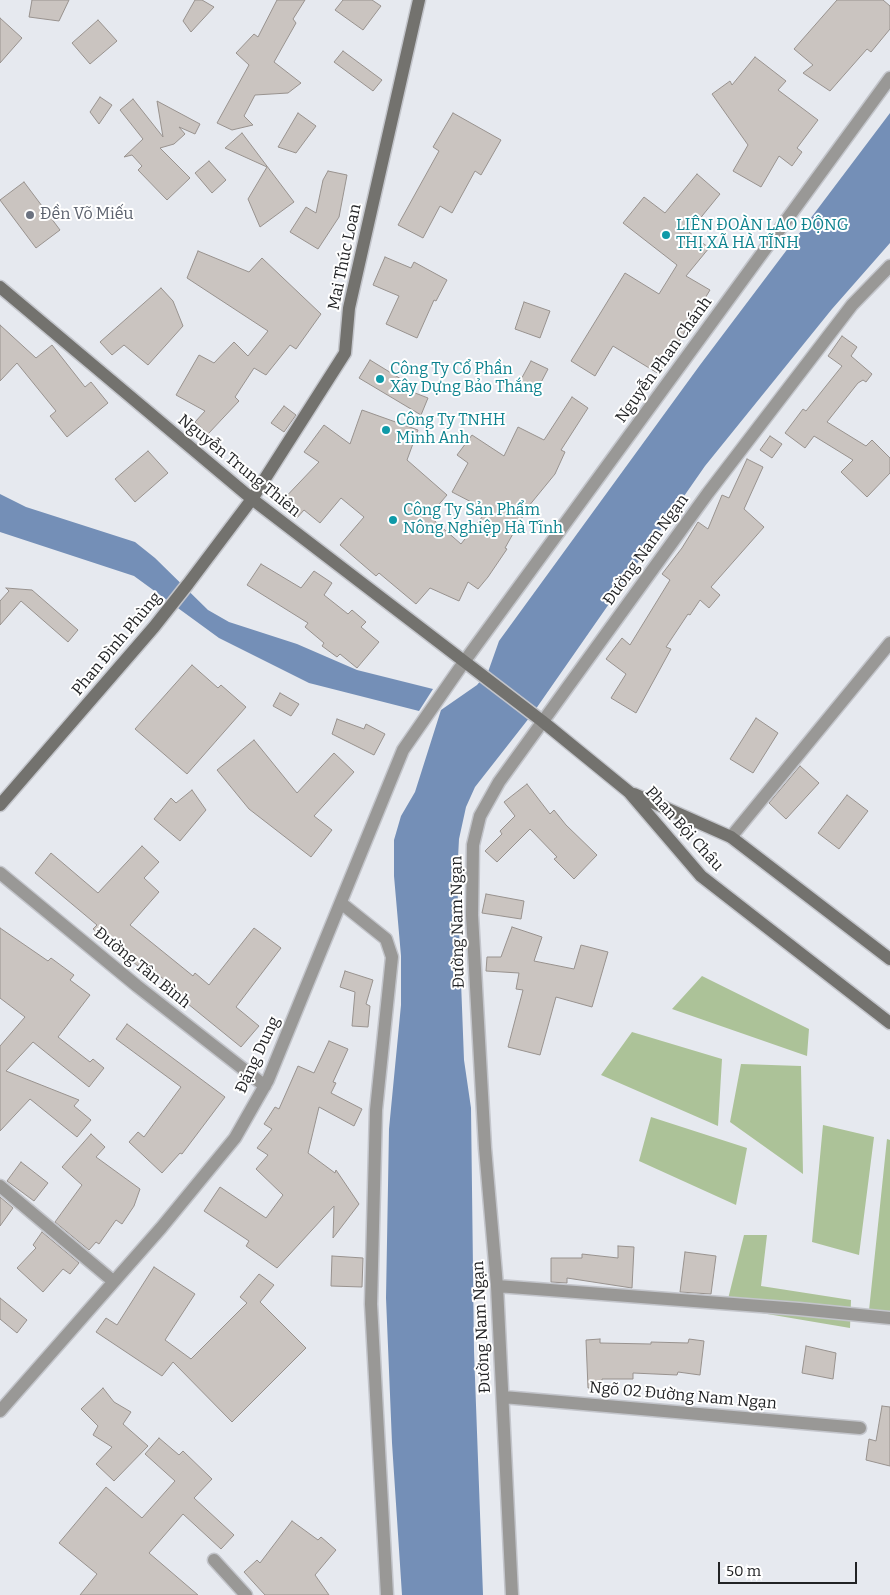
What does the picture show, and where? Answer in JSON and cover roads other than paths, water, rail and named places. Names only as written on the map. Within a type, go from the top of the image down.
[{"type":"street","name":"Mai Thúc Loan","points":[[252,499],[345,353],[349,308],[419,0]]},
{"type":"street","name":"Nguyễn Phan Chánh","points":[[464,662],[890,78]]},
{"type":"street","name":"Đường Nam Ngạn","points":[[512,1595],[497,1286],[485,1148],[472,925],[473,845],[480,816],[499,782],[542,721],[708,493],[852,305],[890,266]]},
{"type":"street","name":"Nguyễn Trung Thiên","points":[[0,287],[252,499],[542,721],[629,792]]},
{"type":"street","name":"Phan Đình Phùng","points":[[0,805],[169,608],[252,499]]},
{"type":"street","points":[[731,837],[890,643]]},
{"type":"street","name":"Đặng Dung","points":[[0,1411],[160,1228],[235,1138],[265,1086],[404,750],[464,662]]},
{"type":"street","name":"Phan Bội Châu","points":[[629,792],[731,837],[890,959]]},
{"type":"street","name":"Phan Bội Châu","points":[[629,792],[701,876],[890,1023]]},
{"type":"street","name":"Đường Tân Bình","points":[[0,873],[137,986],[265,1086]]},
{"type":"street","points":[[340,903],[386,939],[392,957],[376,1110],[371,1304],[387,1595]]},
{"type":"street","points":[[0,1186],[113,1281]]},
{"type":"street","points":[[497,1286],[799,1309],[890,1318]]},
{"type":"street","name":"Ngõ 02 Đường Nam Ngạn","points":[[503,1397],[860,1428]]},
{"type":"street","points":[[214,1560],[246,1595]]},
{"type":"water","points":[[890,113],[890,243],[832,309],[705,466],[533,713],[475,787],[466,807],[459,839],[457,877],[464,1060],[471,1108],[474,1351],[483,1595],[402,1595],[392,1443],[386,1298],[389,1129],[401,1005],[401,956],[394,876],[394,840],[401,816],[415,792],[441,710],[477,685],[488,672],[499,641],[700,365]]},
{"type":"water","points":[[0,494],[26,507],[135,542],[155,558],[208,610],[229,622],[297,644],[357,670],[433,689],[419,711],[309,683],[219,638],[134,576],[0,532]]},
{"type":"place","name":"Đền Võ Miếu","points":[[30,215]]},
{"type":"place","name":"LIÊN ĐOÀN LAO ĐỘNG THỊ XÃ HÀ TĨNH","points":[[666,235]]},
{"type":"place","name":"Công Ty Cổ Phần Xây Dựng Bảo Thắng","points":[[380,379]]},
{"type":"place","name":"Công Ty TNHH Minh Anh","points":[[386,430]]},
{"type":"place","name":"Công Ty Sản Phẩm Nông Nghiệp Hà Tĩnh","points":[[393,520]]}]
